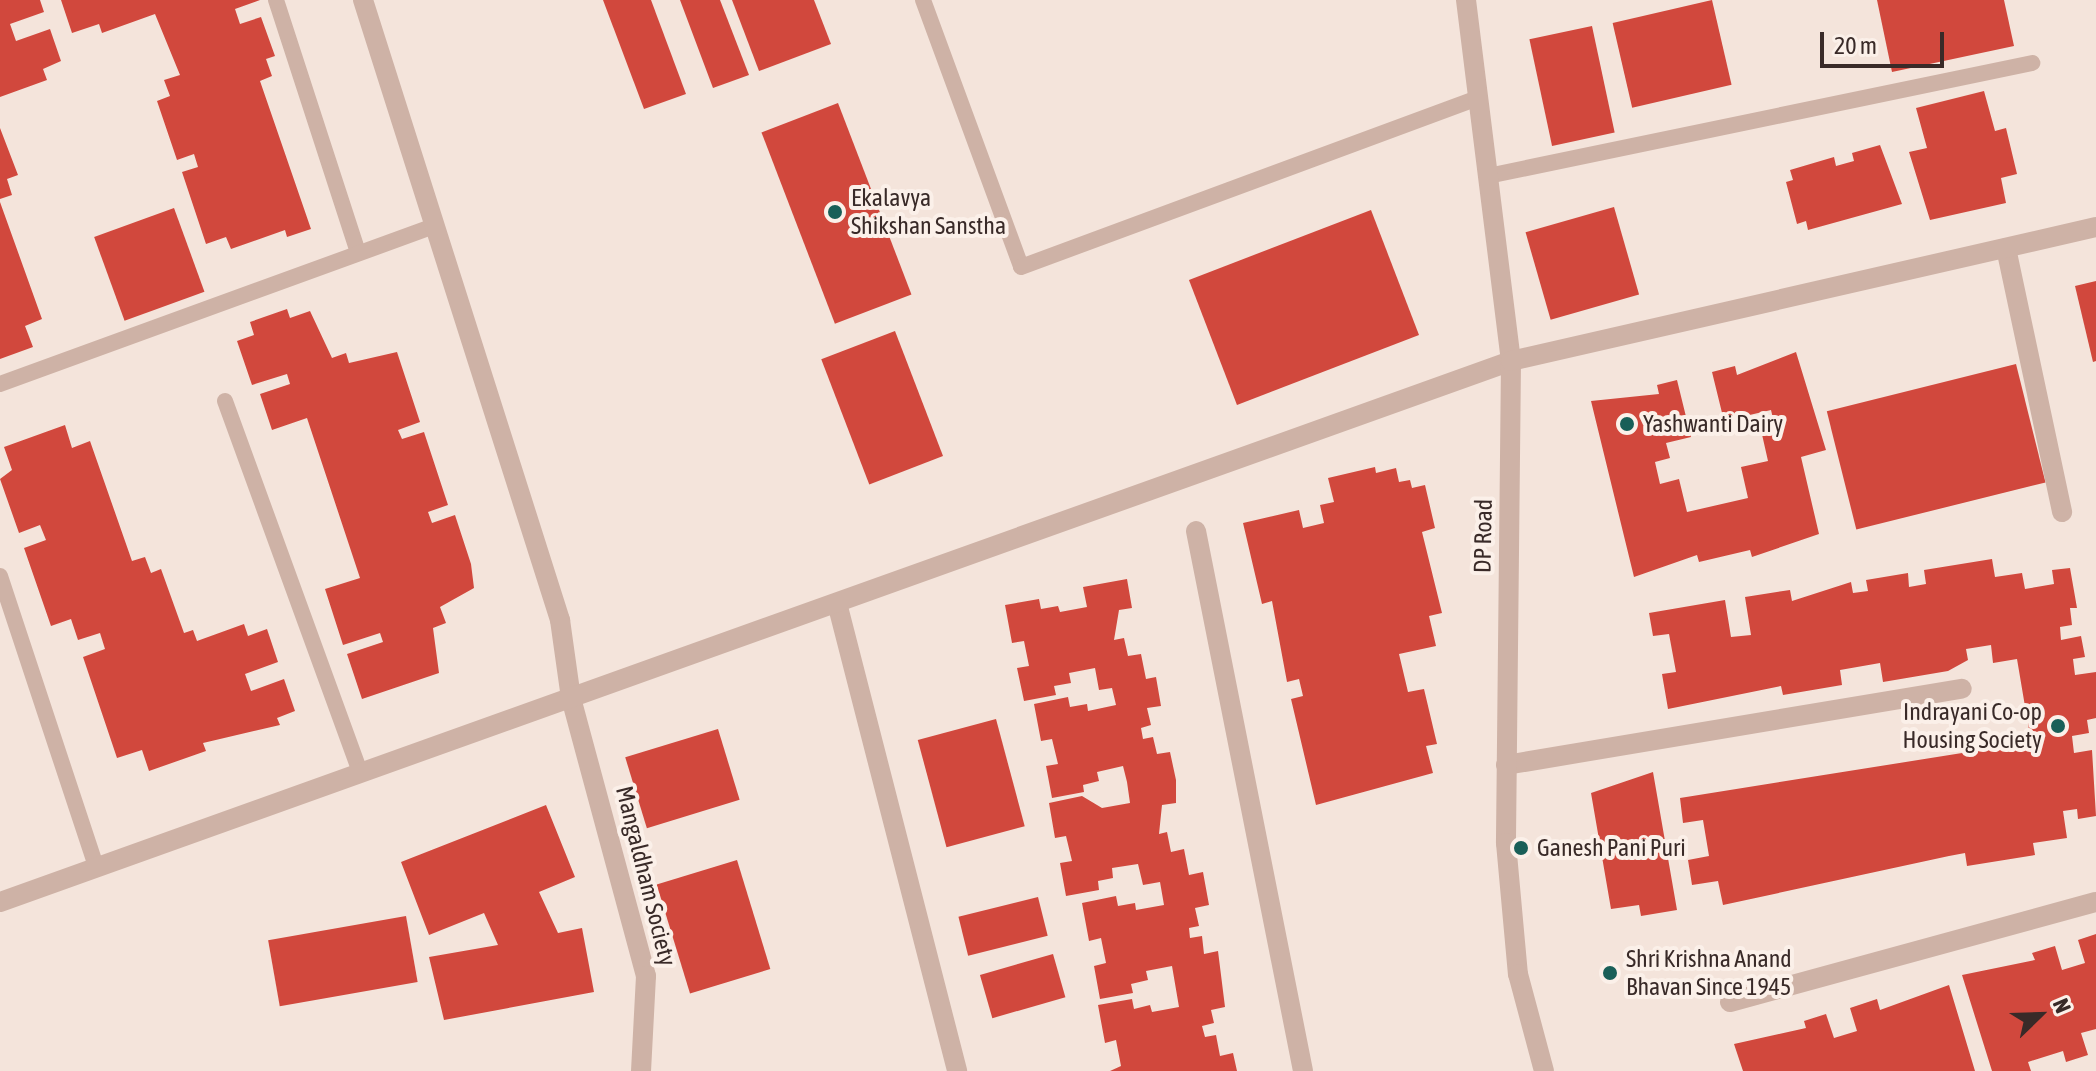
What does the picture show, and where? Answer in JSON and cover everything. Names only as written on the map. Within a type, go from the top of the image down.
[{"type":"street","name":"Mangaldham Society","points":[[363,0],[537,538],[560,620],[571,698],[646,976],[641,1071]]},
{"type":"street","name":"DP Road","points":[[1466,0],[1511,361],[1506,765],[1518,974],[1544,1071]]},
{"type":"street","points":[[0,902],[1511,361],[2096,227]]},
{"type":"street","points":[[2006,248],[2062,512]]},
{"type":"street","points":[[1196,531],[1303,1071]]},
{"type":"street","points":[[837,603],[957,1071]]},
{"type":"street","points":[[1506,765],[1962,689]]},
{"type":"street","points":[[1730,1002],[2096,902]]},
{"type":"lane","points":[[276,0],[358,252]]},
{"type":"lane","points":[[923,0],[1021,267],[1478,98]]},
{"type":"lane","points":[[1488,176],[2032,63]]},
{"type":"lane","points":[[0,384],[436,225]]},
{"type":"lane","points":[[225,401],[361,774]]},
{"type":"lane","points":[[0,576],[96,866]]},
{"type":"building","points":[[0,0],[40,0],[44,12],[10,24],[16,41],[50,29],[61,61],[43,69],[47,80],[0,97]]},
{"type":"building","points":[[61,0],[260,0],[235,9],[240,24],[261,17],[275,56],[266,59],[272,76],[260,81],[311,229],[287,237],[285,230],[231,249],[226,237],[206,244],[182,172],[198,167],[194,154],[177,160],[157,101],[170,96],[164,80],[180,75],[155,14],[102,33],[99,24],[72,33]]},
{"type":"building","points":[[603,0],[651,0],[686,94],[644,109]]},
{"type":"building","points":[[680,0],[720,0],[749,75],[713,88]]},
{"type":"building","points":[[732,0],[814,0],[831,44],[759,71]]},
{"type":"building","points":[[1712,0],[1732,85],[1632,108],[1613,23]]},
{"type":"building","points":[[1877,0],[2004,0],[2014,46],[1892,72]]},
{"type":"building","points":[[1592,26],[1615,133],[1552,146],[1529,39]]},
{"type":"building","points":[[1984,91],[1995,131],[2006,128],[2017,174],[2001,178],[2006,203],[1930,220],[1909,152],[1927,148],[1916,108]]},
{"type":"building","points":[[838,103],[911,294],[835,324],[761,132]]},
{"type":"building","points":[[0,128],[18,175],[7,179],[12,195],[0,199]]},
{"type":"building","points":[[1880,145],[1902,204],[1808,230],[1806,221],[1797,224],[1786,182],[1793,180],[1790,170],[1834,157],[1836,166],[1854,161],[1852,153]]},
{"type":"building","points":[[0,202],[42,319],[25,326],[33,347],[0,359]]},
{"type":"building","points":[[1614,207],[1639,294],[1551,320],[1526,232]]},
{"type":"building","points":[[174,208],[204,292],[125,321],[94,237]]},
{"type":"building","points":[[1371,210],[1419,335],[1237,405],[1189,280]]},
{"type":"building","points":[[2096,281],[2096,361],[2093,362],[2075,286]]},
{"type":"building","points":[[287,309],[290,318],[310,311],[332,358],[346,353],[349,363],[397,352],[420,422],[398,430],[402,439],[424,432],[448,505],[428,512],[432,523],[455,515],[471,564],[474,588],[440,607],[446,623],[433,628],[439,673],[362,699],[347,654],[383,642],[380,633],[343,645],[325,589],[360,578],[307,418],[272,430],[260,394],[290,384],[287,374],[252,385],[237,341],[254,335],[250,322]]},
{"type":"building","points":[[895,331],[943,456],[869,484],[821,359]]},
{"type":"building","points":[[1796,352],[1826,450],[1801,457],[1819,534],[1752,557],[1750,550],[1699,562],[1697,555],[1634,577],[1591,401],[1659,394],[1657,385],[1677,380],[1691,437],[1666,443],[1670,458],[1655,462],[1660,484],[1679,479],[1687,512],[1748,498],[1741,467],[1768,461],[1761,430],[1775,427],[1771,410],[1724,421],[1712,372],[1735,366],[1737,375]]},
{"type":"building","points":[[2016,364],[2046,482],[1856,530],[1827,411]]},
{"type":"building","points":[[65,425],[72,448],[90,441],[132,561],[145,557],[151,573],[161,569],[184,633],[193,630],[197,641],[244,624],[248,636],[267,629],[278,662],[245,674],[251,691],[284,679],[295,711],[277,718],[280,725],[203,743],[206,751],[149,771],[142,750],[117,758],[83,657],[105,649],[100,633],[78,640],[71,619],[51,626],[24,548],[46,540],[40,525],[19,533],[0,479],[12,470],[4,447]]},
{"type":"building","points":[[1375,467],[1376,473],[1396,468],[1399,482],[1410,480],[1412,488],[1425,485],[1435,528],[1422,532],[1442,613],[1429,616],[1436,646],[1399,654],[1408,692],[1424,689],[1437,744],[1426,746],[1433,773],[1316,805],[1291,699],[1303,696],[1299,679],[1287,682],[1272,601],[1262,604],[1243,523],[1299,510],[1303,528],[1324,523],[1320,505],[1334,502],[1328,478]]},
{"type":"building","name":"Indrayani Co-op Housing Society","points":[[1992,559],[1995,577],[2022,573],[2025,589],[2054,584],[2052,570],[2070,568],[2077,608],[2070,608],[2072,625],[2060,627],[2061,640],[2081,636],[2085,657],[2073,659],[2075,675],[2096,672],[2096,718],[2087,720],[2089,733],[2072,736],[2074,753],[2092,750],[2096,816],[2078,819],[2077,809],[2063,811],[2067,838],[2033,843],[2035,855],[1967,866],[1965,853],[1723,905],[1718,881],[1692,885],[1688,860],[1709,856],[1703,820],[1683,823],[1680,798],[2031,742],[2017,659],[1993,663],[1991,645],[1966,649],[1968,660],[1948,671],[1883,682],[1880,663],[1840,670],[1842,685],[1783,695],[1781,686],[1668,709],[1662,674],[1676,672],[1669,634],[1653,636],[1649,613],[1725,600],[1731,637],[1751,635],[1745,597],[1790,590],[1792,601],[1851,582],[1853,593],[1868,591],[1866,580],[1908,573],[1909,587],[1926,584],[1924,570]]},
{"type":"building","points":[[1127,579],[1132,608],[1119,610],[1114,640],[1124,638],[1128,656],[1141,654],[1146,679],[1156,677],[1161,706],[1147,708],[1151,725],[1141,728],[1143,739],[1153,737],[1157,754],[1170,752],[1176,780],[1176,803],[1162,805],[1159,834],[1167,832],[1171,852],[1184,849],[1189,875],[1203,872],[1209,905],[1195,908],[1199,926],[1189,928],[1190,938],[1202,936],[1204,954],[1218,951],[1225,1007],[1211,1010],[1214,1023],[1202,1026],[1205,1037],[1216,1035],[1220,1056],[1233,1053],[1237,1071],[1110,1071],[1121,1066],[1116,1040],[1105,1043],[1098,1005],[1132,999],[1134,1009],[1150,1005],[1152,1012],[1179,1007],[1172,966],[1146,971],[1148,980],[1131,984],[1133,993],[1100,999],[1094,966],[1106,963],[1101,938],[1089,941],[1082,903],[1116,896],[1118,906],[1135,903],[1136,910],[1164,905],[1160,882],[1143,885],[1138,864],[1112,868],[1113,878],[1098,881],[1099,890],[1066,896],[1060,863],[1072,861],[1066,836],[1055,838],[1049,803],[1082,796],[1102,808],[1130,803],[1127,782],[1123,766],[1097,772],[1099,781],[1083,785],[1084,792],[1052,798],[1046,766],[1058,764],[1052,739],[1041,741],[1034,704],[1068,697],[1070,707],[1087,704],[1088,711],[1116,705],[1112,688],[1099,690],[1095,668],[1069,673],[1071,683],[1054,686],[1056,695],[1024,701],[1017,668],[1029,666],[1024,641],[1012,643],[1005,605],[1039,599],[1041,609],[1058,606],[1060,612],[1087,607],[1083,587]]},
{"type":"building","points":[[996,719],[1025,826],[946,847],[918,740]]},
{"type":"building","points":[[718,729],[740,800],[647,828],[625,757]]},
{"type":"building","points":[[1653,772],[1677,910],[1641,916],[1639,905],[1611,909],[1591,793]]},
{"type":"building","points":[[546,805],[575,877],[539,892],[558,933],[582,928],[594,992],[444,1020],[429,957],[498,945],[484,913],[429,935],[401,862]]},
{"type":"building","points":[[737,860],[770,969],[690,994],[657,885]]},
{"type":"building","points":[[1038,897],[1048,936],[968,956],[958,917]]},
{"type":"building","points":[[406,916],[418,982],[280,1006],[268,940]]},
{"type":"building","points":[[2096,934],[2096,1029],[2081,1033],[2088,1055],[2066,1062],[2063,1051],[2028,1062],[2031,1071],[1992,1071],[1962,975],[2035,960],[2032,953],[2055,946],[2062,970],[2085,963],[2078,940]]},
{"type":"building","points":[[1053,954],[1065,997],[992,1018],[980,975]]},
{"type":"building","points":[[1949,985],[1975,1071],[1743,1071],[1734,1044],[1806,1028],[1804,1021],[1826,1014],[1834,1038],[1857,1031],[1850,1008],[1877,999],[1880,1010]]},
{"type":"place","name":"Ekalavya Shikshan Sanstha","points":[[835,212]]},
{"type":"place","name":"Yashwanti Dairy","points":[[1627,424]]},
{"type":"place","name":"Indrayani Co-op Housing Society","points":[[2058,726]]},
{"type":"place","name":"Ganesh Pani Puri","points":[[1521,848]]},
{"type":"place","name":"Shri Krishna Anand Bhavan Since 1945","points":[[1610,973]]}]
